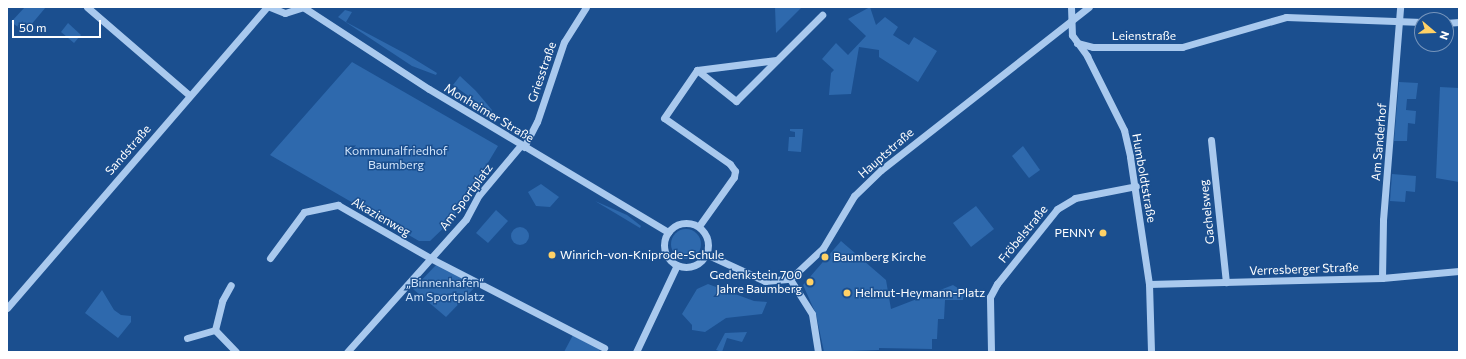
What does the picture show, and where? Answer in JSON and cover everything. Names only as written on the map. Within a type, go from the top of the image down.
[{"type":"street","points":[[87,7],[189,96]]},
{"type":"street","name":"Sandstraße","points":[[7,308],[189,96],[268,7]]},
{"type":"street","name":"Monheimer Straße","points":[[268,7],[285,13],[303,7],[361,47],[668,232]]},
{"type":"street","name":"Griesstraße","points":[[523,146],[537,122],[564,42],[586,7]]},
{"type":"street","name":"Humboldtstraße","points":[[1071,7],[1072,35],[1124,130],[1136,186],[1149,284],[1151,352]]},
{"type":"street","name":"Hauptstraße","points":[[790,279],[823,248],[854,196],[881,170],[1089,7]]},
{"type":"street","name":"Am Sanderhof","points":[[1382,278],[1383,220],[1400,7]]},
{"type":"street","points":[[697,70],[736,101],[822,15]]},
{"type":"street","name":"Leienstraße","points":[[1077,42],[1093,47],[1182,47],[1286,17],[1414,22]]},
{"type":"street","points":[[699,226],[734,177],[735,170],[730,164],[664,118],[697,70],[776,60]]},
{"type":"street","name":"Gachelsweg","points":[[1211,140],[1226,282]]},
{"type":"street","name":"Am Sportplatz","points":[[347,352],[466,219],[479,195],[523,146]]},
{"type":"street","name":"Fröbelstraße","points":[[990,351],[990,297],[997,284],[1057,209],[1075,198],[1136,186]]},
{"type":"street","name":"Akazienweg","points":[[270,258],[304,212],[338,205],[430,258],[604,348]]},
{"type":"street","points":[[692,223],[699,226],[708,242],[706,254],[697,264],[690,266],[677,265],[666,254],[665,239],[668,232],[679,224],[692,223]]},
{"type":"street","points":[[706,254],[765,281],[790,279],[812,314],[818,352]]},
{"type":"street","points":[[636,352],[677,265]]},
{"type":"street","name":"Verresberger Straße","points":[[1149,284],[1382,278],[1459,271]]},
{"type":"street","points":[[215,330],[222,300],[231,285]]},
{"type":"street","points":[[187,338],[215,330]]},
{"type":"street","points":[[215,330],[236,352]]},
{"type":"green space","points":[[25,7],[46,7],[25,32],[11,22]]},
{"type":"green space","points":[[775,7],[802,7],[776,33]]},
{"type":"green space","points":[[870,7],[876,25],[885,17],[898,27],[893,35],[909,45],[914,37],[937,51],[918,82],[879,57],[879,50],[859,47],[851,94],[829,95],[831,73],[834,70],[822,59],[836,43],[848,55],[866,36],[848,19]]},
{"type":"green space","points":[[345,10],[352,12],[346,22],[406,54],[437,73],[436,75],[412,66],[338,17]]},
{"type":"green space","points":[[68,23],[81,35],[74,43],[61,32]]},
{"type":"green space","name":"Kommunalfriedhof Baumberg","points":[[352,62],[498,146],[462,206],[459,205],[453,219],[430,241],[419,241],[270,155]]},
{"type":"green space","points":[[460,76],[476,91],[492,110],[491,112],[453,85]]},
{"type":"green space","points":[[1399,82],[1418,83],[1416,99],[1407,99],[1406,110],[1416,111],[1415,124],[1408,123],[1407,141],[1394,141]]},
{"type":"green space","points":[[1440,87],[1459,88],[1459,182],[1436,178]]},
{"type":"green space","points":[[790,129],[803,129],[801,152],[788,151],[789,137],[795,137],[795,132],[790,131]]},
{"type":"green space","points":[[1023,146],[1040,170],[1029,178],[1012,156]]},
{"type":"green space","points":[[1392,174],[1416,176],[1415,192],[1406,191],[1405,202],[1390,201]]},
{"type":"green space","points":[[541,184],[559,197],[550,207],[536,206],[528,192]]},
{"type":"green space","points":[[595,201],[627,215],[641,226],[640,228]]},
{"type":"green space","points":[[976,206],[994,229],[971,247],[953,223]]},
{"type":"green space","points":[[496,210],[508,221],[488,243],[476,233]]},
{"type":"green space","points":[[520,227],[526,230],[529,236],[526,242],[520,245],[514,242],[511,236],[514,230]]},
{"type":"green space","points":[[686,229],[692,230],[700,238],[700,250],[692,258],[686,259],[680,258],[672,250],[671,244],[672,238],[680,230]]},
{"type":"green space","points":[[841,241],[886,280],[891,309],[953,285],[964,292],[963,300],[945,300],[944,319],[938,319],[937,339],[932,339],[932,349],[879,348],[879,350],[824,352],[816,314],[803,285]]},
{"type":"green space","name":"„Binnenhafen“ Am Sportplatz","points":[[437,264],[477,285],[446,317],[413,289]]},
{"type":"green space","points":[[708,284],[754,301],[767,302],[762,314],[726,318],[705,332],[692,330],[692,325],[682,314],[697,289]]},
{"type":"green space","points":[[102,290],[114,310],[121,315],[131,316],[131,322],[118,338],[85,313]]},
{"type":"green space","points":[[747,332],[742,342],[727,338],[722,352],[716,350],[725,333]]},
{"type":"green space","points":[[573,335],[600,349],[599,352],[564,352]]},
{"type":"place","name":"PENNY","points":[[1103,233]]},
{"type":"place","name":"Winrich-von-Kniprode-Schule","points":[[552,255]]},
{"type":"place","name":"Baumberg Kirche","points":[[825,257]]},
{"type":"place","name":"Gedenkstein 700 Jahre Baumberg","points":[[810,282]]},
{"type":"place","name":"Helmut-Heymann-Platz","points":[[847,293]]}]
